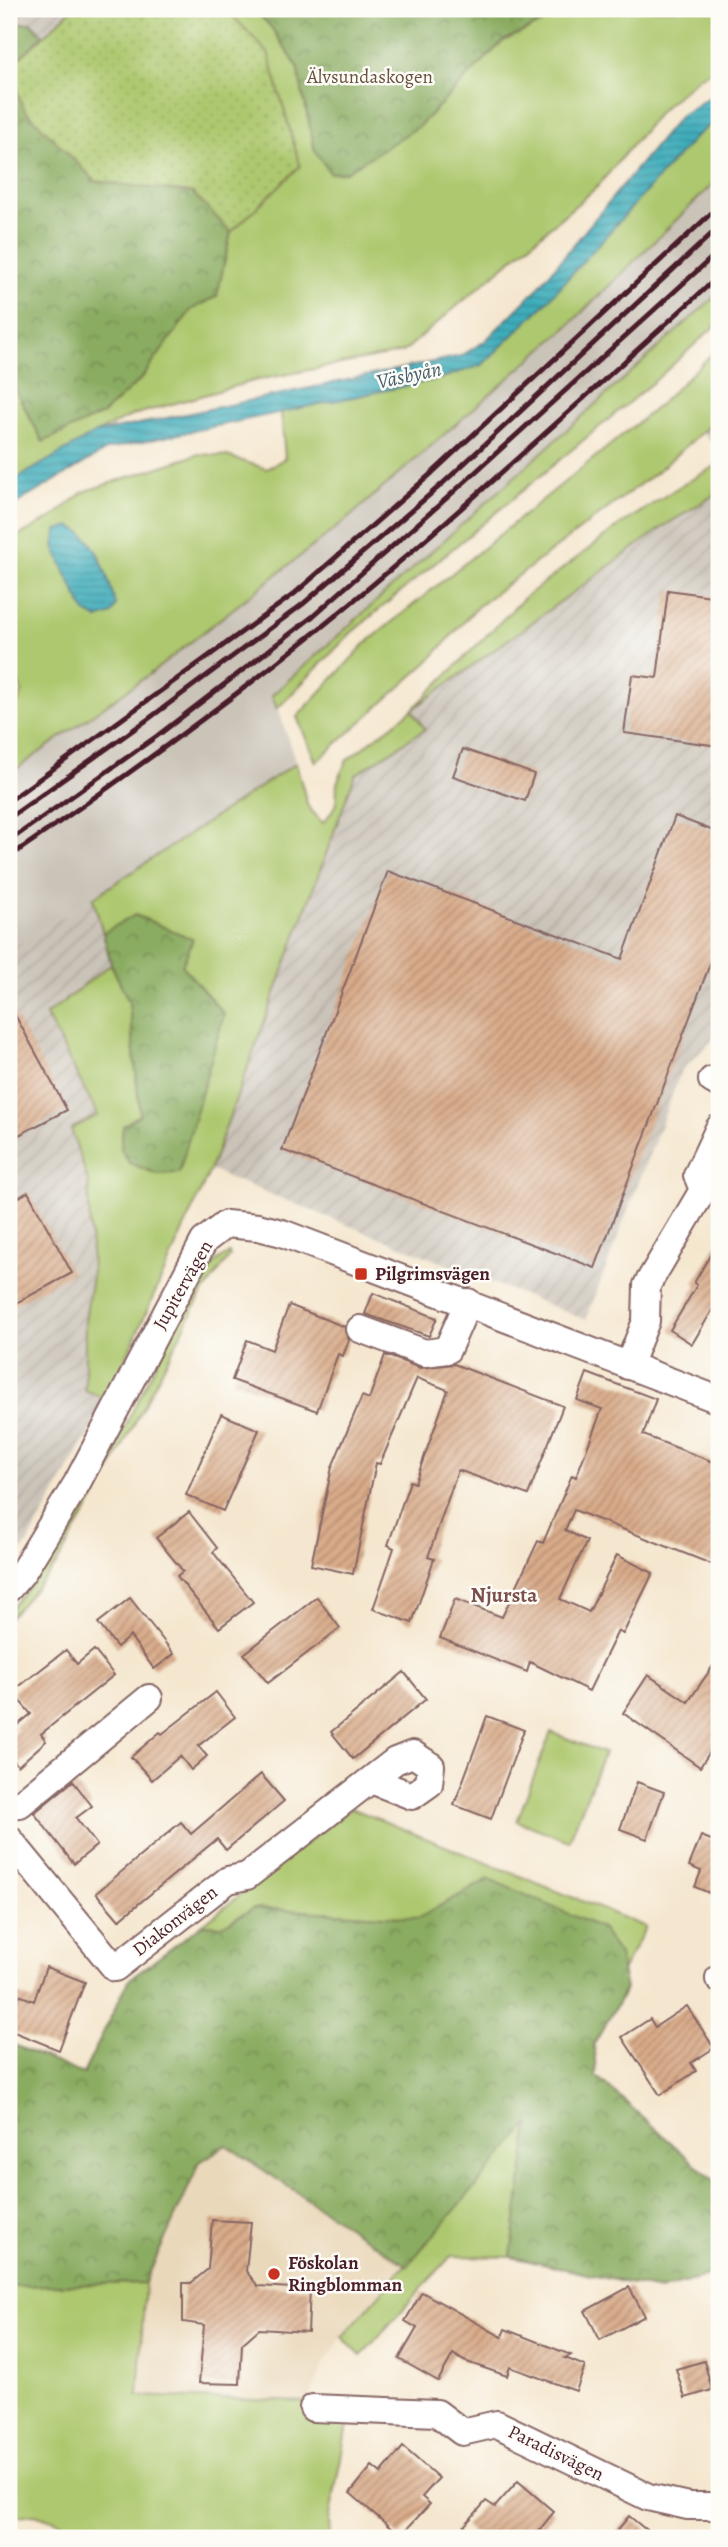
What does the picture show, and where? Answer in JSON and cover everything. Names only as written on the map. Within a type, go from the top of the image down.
[{"type":"street","points":[[628,1366],[646,1321],[647,1285],[703,1190],[697,1175],[719,1128]]},
{"type":"street","name":"Jupitervägen","points":[[9,1588],[22,1573],[77,1483],[204,1241],[226,1224],[258,1227],[282,1233],[719,1400]]},
{"type":"street","points":[[360,1329],[425,1353],[447,1350],[468,1302]]},
{"type":"street","points":[[9,1805],[20,1804],[149,1698]]},
{"type":"street","name":"Diakonvägen","points":[[9,1839],[115,1968],[228,1880],[247,1876],[371,1780]]},
{"type":"street","name":"Paradisvägen","points":[[313,2408],[437,2413],[462,2432],[496,2424],[648,2497],[688,2506],[719,2506]]},
{"type":"shaded area","points":[[9,9],[72,9],[43,35],[31,23],[9,23]]},
{"type":"shaded area","points":[[719,178],[719,293],[273,694],[296,763],[93,898],[9,949],[9,774],[154,671],[346,520],[566,328]]},
{"type":"shaded area","points":[[719,417],[719,441],[709,441],[703,432]]},
{"type":"shaded area","points":[[719,492],[719,1023],[711,1042],[682,1069],[586,1320],[210,1170],[355,775],[425,729],[411,710],[664,526]]},
{"type":"shaded area","points":[[93,898],[111,964],[46,1015],[99,1115],[71,1129],[88,1181],[92,1276],[85,1321],[107,1400],[27,1544],[9,1565],[9,949]]},
{"type":"shaded area","name":"Föskolan Ringblomman","points":[[226,2145],[407,2266],[342,2337],[323,2365],[309,2402],[138,2396],[145,2283],[200,2162]]},
{"type":"green space","points":[[72,9],[226,9],[268,53],[300,166],[231,232],[193,193],[95,181],[24,109],[15,86],[18,60]]},
{"type":"green space","points":[[226,9],[254,9],[271,27],[297,66],[315,151],[418,127],[503,41],[563,13],[621,12],[627,9],[719,9],[719,67],[699,77],[661,110],[597,187],[403,352],[257,380],[133,415],[9,483],[9,378],[43,441],[141,379],[191,310],[217,296],[231,232],[300,166],[268,53]]},
{"type":"green space","name":"Älvsundaskogen","points":[[254,9],[627,9],[621,12],[563,13],[503,41],[418,127],[346,172],[330,173],[315,151],[297,66],[271,27]]},
{"type":"green space","points":[[9,23],[31,23],[43,35],[18,60],[94,181],[193,193],[231,232],[217,296],[191,310],[141,379],[103,414],[43,442],[9,378]]},
{"type":"green space","points":[[719,118],[719,178],[566,328],[346,520],[154,671],[9,774],[9,725],[22,692],[9,659],[9,541],[54,516],[83,492],[199,454],[227,456],[267,469],[285,458],[281,412],[438,379],[482,365],[696,136]]},
{"type":"green space","points":[[719,293],[719,322],[657,379],[351,633],[277,709],[272,695]]},
{"type":"green space","points":[[719,347],[719,417],[659,470],[477,607],[429,661],[316,762],[297,717],[365,644],[657,407]]},
{"type":"green space","points":[[719,464],[719,492],[664,526],[412,710],[524,598],[619,526]]},
{"type":"green space","points":[[412,710],[425,729],[355,775],[210,1170],[107,1400],[85,1390],[85,1321],[92,1276],[88,1181],[71,1129],[98,1115],[46,1015],[111,964],[129,1002],[140,1114],[123,1126],[122,1147],[126,1159],[131,1163],[157,1174],[224,1014],[182,966],[192,940],[135,915],[103,933],[93,898],[296,763],[308,807],[323,823],[336,806],[337,783],[347,760]]},
{"type":"green space","points":[[135,915],[193,939],[182,966],[224,1014],[179,1173],[157,1174],[129,1163],[121,1149],[123,1126],[140,1114],[129,1002],[111,964],[103,933]]},
{"type":"green space","points":[[229,1253],[230,1256],[200,1297],[104,1482],[56,1565],[9,1618],[9,1610],[51,1561],[94,1487],[186,1305],[216,1262]]},
{"type":"green space","points":[[551,1732],[604,1753],[569,1841],[517,1821]]},
{"type":"green space","points":[[351,1808],[646,1927],[622,1971],[619,1955],[489,1879],[418,1918],[254,1908],[222,1926],[202,1925]]},
{"type":"green space","points":[[489,1879],[601,1928],[619,1955],[626,1989],[594,2044],[596,2076],[719,2185],[719,2273],[659,2290],[511,2257],[529,2124],[407,2266],[226,2145],[200,2162],[145,2283],[9,2286],[9,2043],[83,2074],[129,1980],[202,1925],[222,1926],[254,1908],[418,1918]]},
{"type":"green space","points":[[530,2123],[511,2257],[451,2256],[361,2356],[342,2337]]},
{"type":"green space","points":[[145,2283],[138,2396],[309,2402],[348,2420],[329,2521],[330,2538],[105,2538],[35,2514],[9,2517],[9,2286]]},
{"type":"water","name":"Väsbyån","points":[[719,91],[719,118],[696,136],[542,307],[482,365],[438,379],[108,449],[9,508],[9,483],[96,433],[461,356],[485,341],[536,290],[680,116]]},
{"type":"water","points":[[70,526],[80,531],[95,549],[116,605],[112,614],[98,619],[85,612],[66,574],[54,546],[57,530]]},
{"type":"building","points":[[668,590],[719,597],[719,746],[624,733],[632,675],[657,678]]},
{"type":"building","points":[[463,749],[534,774],[525,801],[453,776]]},
{"type":"building","points":[[675,816],[719,833],[719,940],[595,1268],[282,1150],[388,871],[622,959]]},
{"type":"building","points":[[9,1004],[67,1110],[9,1140]]},
{"type":"building","points":[[28,1192],[72,1273],[9,1307],[9,1203]]},
{"type":"building","points":[[719,1240],[719,1299],[692,1344],[670,1330],[697,1285],[694,1283]]},
{"type":"building","points":[[373,1293],[437,1318],[429,1336],[365,1314]]},
{"type":"building","points":[[289,1305],[345,1327],[349,1340],[343,1356],[338,1354],[317,1411],[232,1380],[247,1340],[272,1350]]},
{"type":"building","points":[[385,1355],[420,1368],[454,1364],[563,1406],[528,1495],[458,1470],[428,1557],[434,1559],[412,1623],[373,1609],[394,1548],[388,1545],[410,1481],[415,1483],[448,1390],[417,1378],[380,1464],[376,1463],[353,1574],[311,1565],[332,1467],[362,1396],[369,1399]]},
{"type":"building","points":[[587,1373],[656,1399],[643,1435],[719,1464],[719,1567],[574,1510],[565,1530],[587,1541],[560,1599],[589,1612],[617,1555],[653,1573],[623,1634],[618,1631],[589,1691],[530,1662],[527,1672],[440,1638],[455,1599],[502,1617],[538,1541],[543,1543],[572,1475],[576,1477],[602,1409],[577,1400]]},
{"type":"building","points":[[221,1414],[259,1430],[223,1511],[186,1495]]},
{"type":"building","points":[[189,1512],[217,1548],[213,1552],[253,1602],[219,1628],[177,1576],[183,1571],[156,1538]]},
{"type":"building","points":[[317,1597],[340,1628],[268,1683],[244,1654]]},
{"type":"building","points":[[130,1598],[174,1654],[154,1669],[130,1636],[117,1647],[98,1623]]},
{"type":"building","points":[[66,1650],[77,1664],[94,1650],[114,1675],[41,1734],[46,1741],[18,1766],[9,1754],[9,1737],[17,1730],[15,1727],[31,1714],[12,1692]]},
{"type":"building","points":[[719,1657],[719,1738],[700,1767],[623,1713],[648,1675],[688,1702]]},
{"type":"building","points":[[404,1672],[426,1699],[353,1759],[331,1732]]},
{"type":"building","points":[[216,1692],[235,1717],[198,1746],[207,1756],[191,1770],[180,1756],[152,1780],[131,1757],[160,1732],[162,1734]]},
{"type":"building","points":[[487,1716],[524,1730],[491,1819],[454,1805]]},
{"type":"building","points":[[261,1774],[284,1801],[226,1850],[217,1839],[119,1920],[96,1893],[181,1822],[191,1834]]},
{"type":"building","points":[[73,1781],[92,1806],[76,1818],[97,1845],[74,1864],[34,1813]]},
{"type":"building","points":[[637,1782],[664,1792],[647,1839],[620,1829]]},
{"type":"building","points":[[701,1836],[719,1843],[719,1897],[695,1887],[701,1871],[689,1866]]},
{"type":"building","points":[[46,1967],[85,1982],[59,2050],[9,2030],[9,1991],[34,2001]]},
{"type":"building","points":[[687,2006],[714,2048],[691,2063],[696,2071],[660,2095],[622,2037],[650,2019],[655,2027]]},
{"type":"building","points":[[212,2220],[251,2222],[246,2271],[258,2286],[310,2289],[308,2332],[259,2329],[242,2344],[240,2384],[199,2383],[204,2325],[183,2322],[183,2283],[191,2283],[208,2269]]},
{"type":"building","points":[[629,2287],[645,2316],[600,2340],[585,2311]]},
{"type":"building","points":[[422,2292],[502,2337],[505,2329],[571,2355],[565,2358],[585,2366],[576,2391],[510,2367],[507,2376],[464,2361],[453,2354],[438,2381],[399,2359],[417,2328],[405,2321]]},
{"type":"building","points":[[704,2361],[712,2390],[685,2398],[676,2369]]},
{"type":"building","points":[[403,2447],[439,2478],[422,2497],[430,2504],[400,2536],[350,2493],[372,2466],[381,2473]]},
{"type":"building","points":[[518,2481],[554,2512],[533,2538],[479,2538],[464,2526],[486,2501],[495,2507]]},
{"type":"building","points":[[629,2516],[656,2538],[611,2538]]},
{"type":"railway","points":[[9,801],[294,594],[432,473],[719,206]]},
{"type":"railway","points":[[9,818],[303,604],[441,485],[719,227]]},
{"type":"railway","points":[[9,841],[157,736],[312,617],[719,251]]},
{"type":"railway","points":[[9,857],[166,746],[319,629],[471,499],[719,276]]},
{"type":"place","name":"Pilgrimsvägen","points":[[361,1274]]},
{"type":"place","name":"Föskolan Ringblomman","points":[[274,2274]]},
{"type":"district","name":"Njursta","points":[[504,1595]]}]
